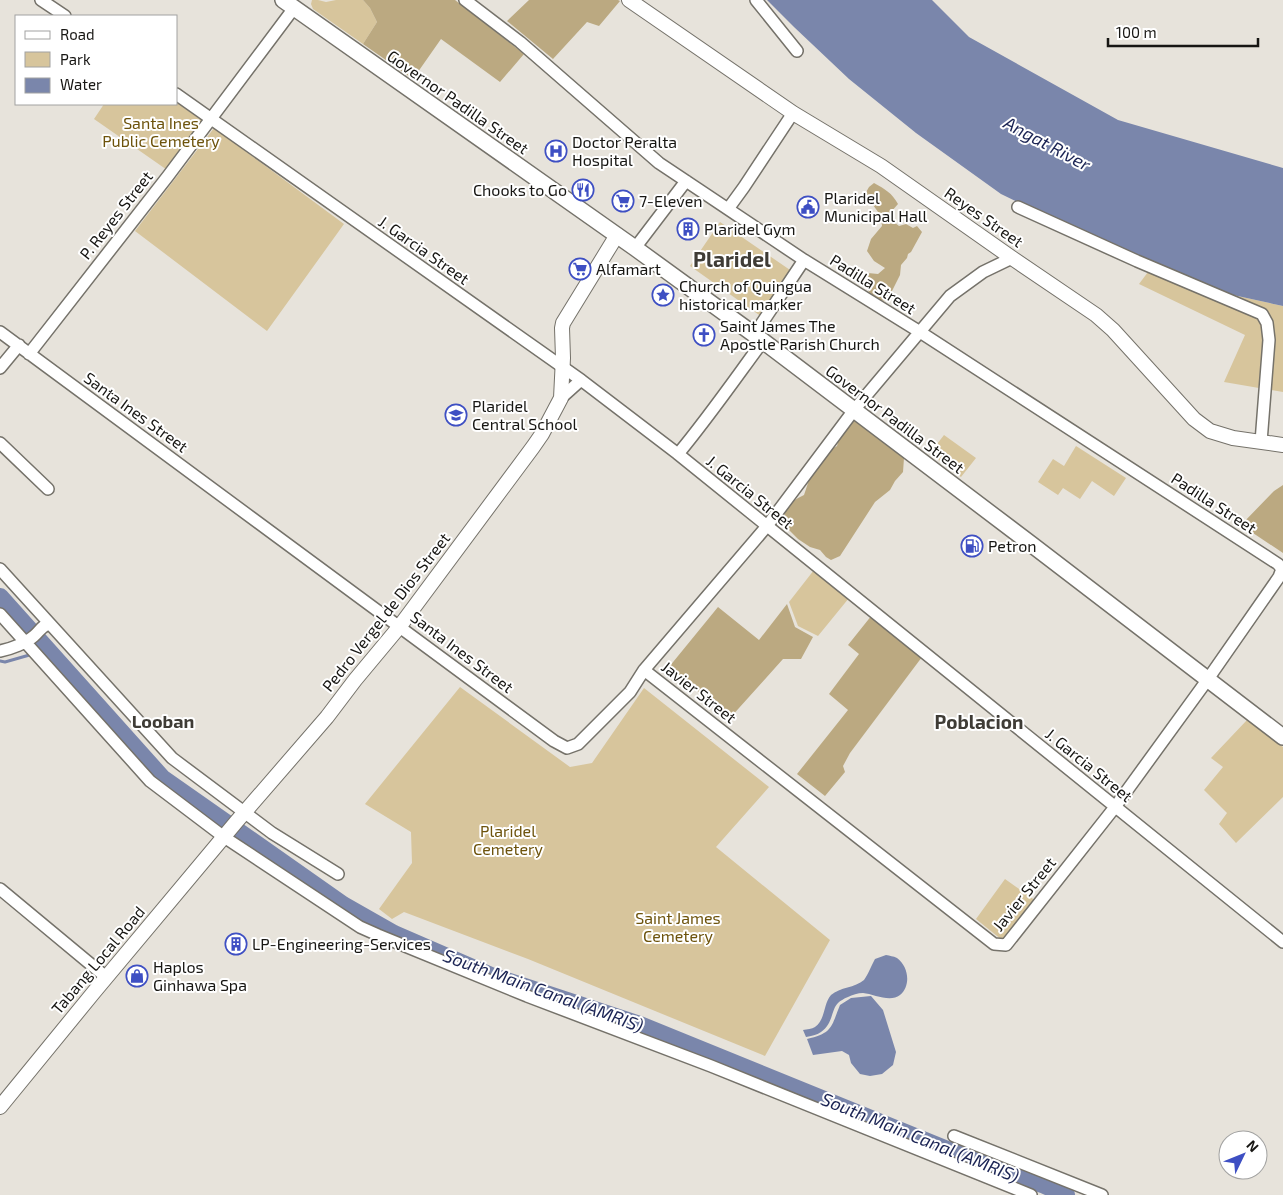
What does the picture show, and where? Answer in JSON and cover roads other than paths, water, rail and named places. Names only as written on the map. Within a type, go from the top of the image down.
[{"type":"main road","name":"Governor Padilla Street","points":[[293,3],[759,338],[1283,737]]},
{"type":"street","points":[[41,0],[64,15]]},
{"type":"street","name":"Padilla Street","points":[[466,0],[520,42],[659,163],[804,260],[920,332],[1278,564],[1282,569]]},
{"type":"street","name":"Reyes Street","points":[[629,0],[793,112],[882,166],[1096,315],[1113,330],[1194,419],[1210,431],[1233,438],[1283,445]]},
{"type":"street","points":[[756,0],[797,51]]},
{"type":"street","name":"P. Reyes Street","points":[[29,354],[212,119],[293,3]]},
{"type":"street","name":"J. Garcia Street","points":[[178,95],[581,380],[678,454],[1283,942]]},
{"type":"street","points":[[728,209],[793,112]]},
{"type":"street","points":[[635,248],[686,181]]},
{"type":"street","points":[[1018,207],[1137,261],[1262,314],[1267,323],[1269,340],[1260,442]]},
{"type":"street","name":"Pedro Vergel de Dios Street","points":[[561,398],[563,323],[617,235]]},
{"type":"street","name":"Santa Ines Street","points":[[0,332],[554,741],[567,748],[578,744],[630,692],[644,670],[767,526],[854,410],[950,296],[983,272],[1012,258]]},
{"type":"street","points":[[678,454],[728,388],[804,260]]},
{"type":"street","points":[[0,368],[19,345]]},
{"type":"street","name":"Pedro Vergel de Dios Street","points":[[225,836],[328,717],[355,680],[400,626],[533,447],[561,398],[581,380]]},
{"type":"street","points":[[0,443],[48,489]]},
{"type":"street","points":[[0,569],[48,624],[172,758],[240,817],[272,833],[338,874]]},
{"type":"street","name":"Javier Street","points":[[644,670],[994,944],[1006,945],[1115,807],[1208,679],[1279,577],[1282,569]]},
{"type":"street","points":[[0,614],[29,642],[40,657],[150,781],[225,836],[360,927],[527,996],[794,1099],[1031,1195]]},
{"type":"street","points":[[0,651],[29,642],[48,624]]},
{"type":"street","name":"Tabang Local Road","points":[[0,1107],[225,836]]},
{"type":"street","points":[[0,889],[106,977]]},
{"type":"street","points":[[954,1136],[1102,1195]]},
{"type":"water","name":"Angat River","points":[[767,0],[932,0],[969,37],[1118,120],[1283,168],[1283,306],[1233,295],[1186,278],[1001,194],[916,133],[849,79]]},
{"type":"water","points":[[886,955],[897,958],[904,966],[907,982],[904,991],[892,998],[863,993],[847,997],[836,1006],[825,1029],[818,1034],[806,1037],[803,1030],[814,1028],[819,1024],[831,995],[839,990],[860,983],[864,980],[875,959]]},
{"type":"water","points":[[871,996],[883,1010],[896,1052],[893,1065],[882,1074],[870,1076],[860,1074],[851,1063],[849,1055],[842,1051],[813,1055],[807,1039],[816,1037],[830,1028],[840,1005],[851,998]]},
{"type":"waterway","name":"South Main Canal (AMRIS)","points":[[0,597],[162,778],[343,905],[394,934],[491,976],[640,1025],[977,1162],[1045,1185],[1066,1195]]},
{"type":"waterway","points":[[39,653],[48,650]]},
{"type":"waterway","points":[[0,661],[5,662],[33,654]]},
{"type":"place","name":"Doctor Peralta Hospital","points":[[556,151]]},
{"type":"place","name":"Chooks to Go","points":[[583,190]]},
{"type":"place","name":"7-Eleven","points":[[623,201]]},
{"type":"place","name":"Plaridel Municipal Hall","points":[[808,207]]},
{"type":"place","name":"Plaridel Gym","points":[[688,229]]},
{"type":"place","name":"Alfamart","points":[[580,269]]},
{"type":"place","name":"Church of Quingua historical marker","points":[[663,295]]},
{"type":"place","name":"Saint James The Apostle Parish Church","points":[[704,335]]},
{"type":"place","name":"Plaridel Central School","points":[[456,415]]},
{"type":"place","name":"Petron","points":[[972,546]]},
{"type":"place","name":"LP-Engineering-Services","points":[[236,944]]},
{"type":"place","name":"Haplos Ginhawa Spa","points":[[137,976]]},
{"type":"district","name":"Plaridel","points":[[732,260]]},
{"type":"district","name":"Looban","points":[[163,722]]},
{"type":"district","name":"Poblacion","points":[[979,722]]},
{"type":"park label","name":"Santa Ines Public Cemetery","points":[[161,132]]},
{"type":"park label","name":"Plaridel Cemetery","points":[[508,840]]},
{"type":"park label","name":"Saint James Cemetery","points":[[678,927]]}]
